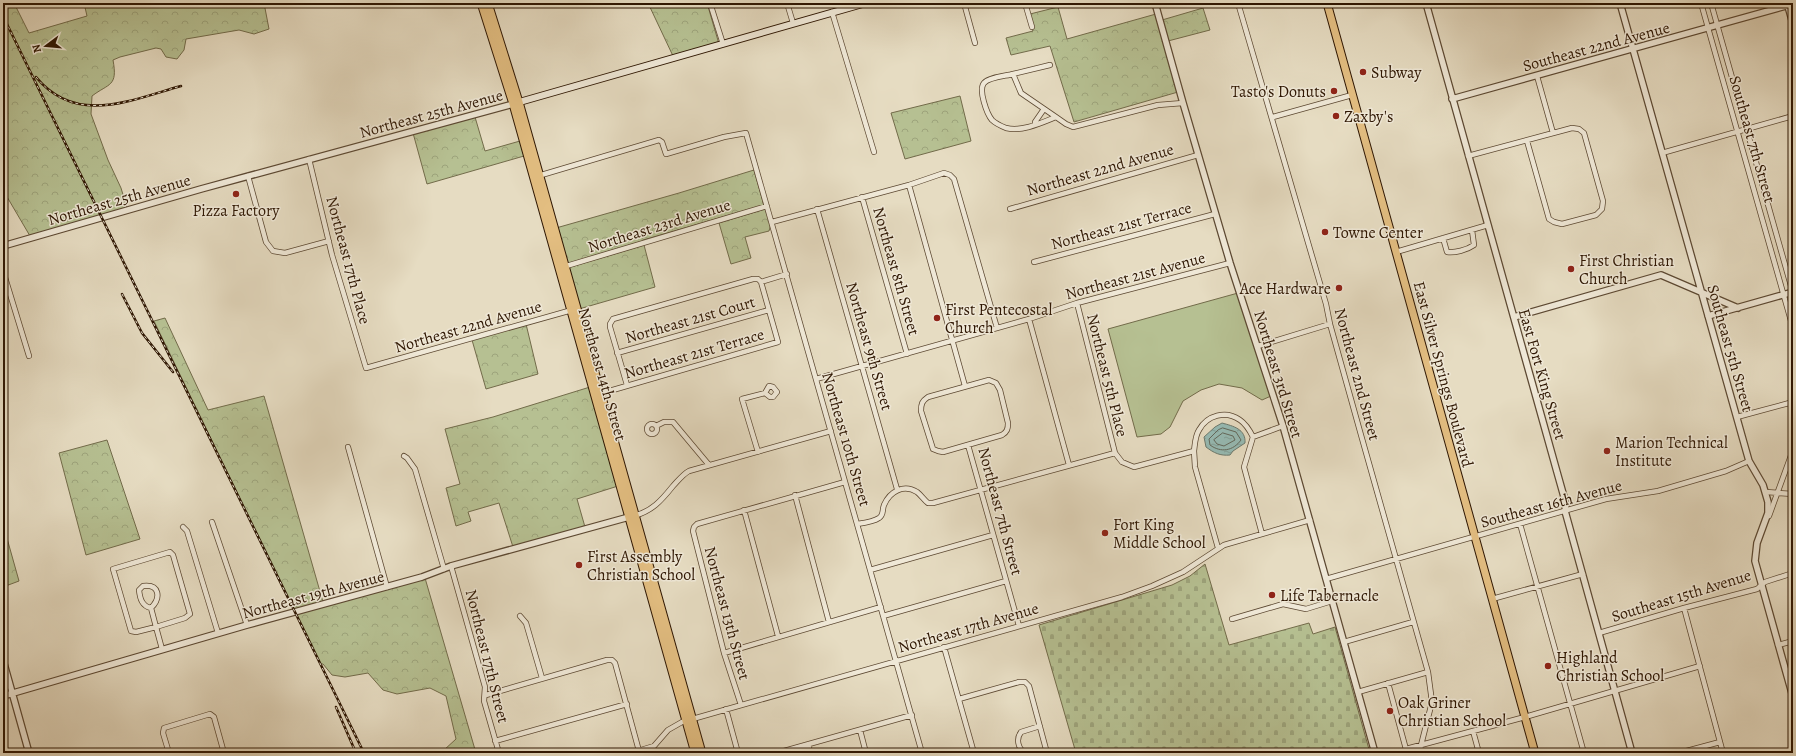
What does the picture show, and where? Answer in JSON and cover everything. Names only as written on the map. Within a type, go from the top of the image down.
[{"type":"main road","name":"Northeast 14th Street","points":[[481,3],[489,17],[516,103],[689,720],[696,753]]},
{"type":"main road","name":"Northeast 14th Street","points":[[488,3],[489,17]]},
{"type":"main road","name":"Northeast 25th Avenue","points":[[516,103],[866,3]]},
{"type":"main road","name":"East Silver Springs Boulevard","points":[[1327,3],[1535,753]]},
{"type":"main road","name":"Northeast 14th Street","points":[[689,720],[702,753]]},
{"type":"street","points":[[710,3],[723,44]]},
{"type":"street","points":[[787,3],[793,24]]},
{"type":"street","points":[[964,3],[975,43]]},
{"type":"street","points":[[1025,3],[1032,27]]},
{"type":"street","name":"Northeast 3rd Street","points":[[1155,3],[1215,214],[1283,426],[1375,753]]},
{"type":"street","name":"Northeast 2nd Street","points":[[1238,3],[1249,45],[1273,117],[1428,672],[1432,702],[1419,753]]},
{"type":"street","name":"East Fort King Street","points":[[1426,3],[1566,504],[1565,511],[1632,753]]},
{"type":"street","name":"Southeast 5th Street","points":[[1620,3],[1750,462],[1766,492],[1768,502],[1765,520],[1757,543],[1755,561],[1793,697]]},
{"type":"street","name":"Southeast 7th Street","points":[[1701,3],[1793,328]]},
{"type":"street","name":"Southeast 7th Street","points":[[1711,3],[1793,292]]},
{"type":"street","points":[[1789,4],[1793,24]]},
{"type":"street","name":"Southeast 22nd Avenue","points":[[1452,99],[1633,50],[1789,4]]},
{"type":"street","points":[[832,12],[874,152]]},
{"type":"street","points":[[1050,65],[984,83],[982,91],[987,111],[995,122],[1005,128],[1026,127],[1056,117]]},
{"type":"street","points":[[1013,74],[1020,93],[1066,124],[1073,127],[1158,105],[1183,103]]},
{"type":"street","points":[[1537,76],[1553,133]]},
{"type":"street","points":[[1273,117],[1352,95]]},
{"type":"street","name":"Northeast 25th Avenue","points":[[3,246],[248,176],[516,103]]},
{"type":"street","points":[[1035,124],[1044,109]]},
{"type":"street","points":[[1662,153],[1793,116]]},
{"type":"street","points":[[1468,156],[1572,128],[1579,129],[1584,133],[1603,201],[1602,209],[1596,215],[1562,224],[1549,219],[1527,141]]},
{"type":"street","name":"Northeast 10th Street","points":[[536,176],[659,140],[662,142],[666,154],[724,137],[746,133],[922,753]]},
{"type":"street","name":"Northeast 22nd Avenue","points":[[1010,209],[1198,155]]},
{"type":"street","name":"Northeast 17th Place","points":[[309,159],[329,241],[366,368]]},
{"type":"street","points":[[772,222],[909,185],[944,173],[950,175],[954,179],[997,328]]},
{"type":"street","points":[[248,176],[268,246],[278,253],[285,253],[329,241]]},
{"type":"street","points":[[909,185],[964,386],[928,397],[923,400],[921,405],[933,449],[944,452],[968,445]]},
{"type":"street","name":"Northeast 8th Street","points":[[862,197],[907,354]]},
{"type":"street","name":"Northeast 23rd Avenue","points":[[562,268],[767,206]]},
{"type":"street","name":"Northeast 9th Street","points":[[817,209],[897,490]]},
{"type":"street","name":"Northeast 21st Terrace","points":[[1034,262],[1215,214]]},
{"type":"street","points":[[1396,252],[1488,225]]},
{"type":"street","points":[[1443,238],[1447,252],[1469,248],[1474,245],[1472,230]]},
{"type":"street","name":"Northeast 21st Avenue","points":[[816,379],[1029,319],[1077,303],[1230,263]]},
{"type":"street","points":[[3,271],[29,356]]},
{"type":"street","points":[[761,282],[786,274]]},
{"type":"street","points":[[1514,317],[1662,275],[1738,308]]},
{"type":"street","points":[[627,386],[610,328],[611,321],[616,318],[753,279],[758,279],[761,282],[769,310]]},
{"type":"street","points":[[1708,316],[1793,292]]},
{"type":"street","name":"Northeast 5th Place","points":[[1077,303],[1115,453]]},
{"type":"street","name":"Northeast 22nd Avenue","points":[[366,368],[574,309]]},
{"type":"street","name":"Northeast 21st Terrace","points":[[598,395],[778,342],[769,310]]},
{"type":"street","name":"Northeast 21st Court","points":[[617,353],[769,310]]},
{"type":"street","points":[[1029,319],[1069,465]]},
{"type":"street","points":[[1258,346],[1330,324]]},
{"type":"street","name":"Northeast 7th Street","points":[[964,386],[989,380],[996,383],[1000,390],[1008,423],[1008,428],[1002,435],[968,445],[1019,626]]},
{"type":"street","points":[[758,452],[742,399],[765,393]]},
{"type":"street","points":[[1737,417],[1793,402]]},
{"type":"street","points":[[1218,548],[1195,467],[1194,451],[1198,431],[1204,422],[1211,417],[1226,415],[1233,416],[1247,427],[1253,437],[1244,467],[1262,534]]},
{"type":"street","points":[[656,426],[664,422],[673,422],[709,466]]},
{"type":"street","points":[[1253,437],[1283,426]]},
{"type":"street","points":[[632,516],[656,506],[684,474],[831,431]]},
{"type":"street","points":[[348,447],[387,587]]},
{"type":"street","points":[[1765,520],[1769,515],[1793,450]]},
{"type":"street","points":[[857,524],[879,518],[883,514],[883,506],[889,496],[897,490],[909,489],[918,492],[928,503],[1115,453],[1122,462],[1134,467],[1194,451]]},
{"type":"street","points":[[404,456],[408,458],[415,469],[444,569]]},
{"type":"street","name":"Southeast 16th Avenue","points":[[1326,579],[1606,499],[1658,491],[1726,471],[1750,462]]},
{"type":"street","points":[[778,636],[744,510],[845,482]]},
{"type":"street","points":[[1766,492],[1793,494]]},
{"type":"street","points":[[795,495],[829,622]]},
{"type":"street","name":"Northeast 13th Street","points":[[741,705],[724,653],[693,531],[697,524],[744,510]]},
{"type":"street","name":"Northeast 19th Avenue","points":[[3,696],[218,633],[387,587],[451,566],[632,516]]},
{"type":"street","name":"Northeast 17th Avenue","points":[[631,753],[654,746],[673,726],[689,720],[1122,597],[1183,572],[1218,548],[1310,520]]},
{"type":"street","points":[[212,522],[247,625]]},
{"type":"street","points":[[1520,524],[1584,753]]},
{"type":"street","points":[[183,527],[189,537],[218,633]]},
{"type":"street","points":[[870,570],[994,535]]},
{"type":"street","points":[[170,552],[173,555],[190,614],[187,618],[156,627],[131,632],[113,569],[170,552]]},
{"type":"street","name":"Northeast 17th Street","points":[[451,566],[486,687],[484,701],[499,753]]},
{"type":"street","name":"Southeast 15th Avenue","points":[[1600,633],[1684,608],[1757,589],[1762,584],[1793,573]]},
{"type":"street","points":[[1492,599],[1583,574]]},
{"type":"street","points":[[883,616],[1006,581]]},
{"type":"street","points":[[151,608],[142,603],[139,590],[143,586],[148,586],[156,590],[158,593],[158,598],[151,608],[162,650]]},
{"type":"street","points":[[1232,619],[1283,604],[1306,609],[1332,602]]},
{"type":"street","points":[[724,653],[881,607]]},
{"type":"street","points":[[1684,608],[1723,753]]},
{"type":"street","points":[[520,616],[526,623],[542,678]]},
{"type":"street","points":[[1344,642],[1413,622]]},
{"type":"street","points":[[1778,645],[1793,641]]},
{"type":"street","points":[[944,647],[974,753]]},
{"type":"street","points":[[3,660],[29,753]]},
{"type":"street","points":[[486,695],[542,678],[607,660],[612,660],[615,663],[639,751]]},
{"type":"street","points":[[1388,683],[1407,751],[1421,744],[1525,717],[1700,666]]},
{"type":"street","points":[[1358,692],[1428,672]]},
{"type":"street","points":[[959,699],[1019,682],[1025,682],[1028,686],[1047,752],[1035,753]]},
{"type":"street","points":[[496,740],[626,704]]},
{"type":"street","points":[[726,709],[738,753]]},
{"type":"street","points":[[169,753],[163,732],[164,728],[210,714],[214,717],[224,753]]},
{"type":"street","points":[[777,753],[912,715]]},
{"type":"street","points":[[1024,753],[1020,748],[1018,735],[1021,732],[1040,726]]},
{"type":"street","points":[[860,730],[866,753]]},
{"type":"street","points":[[1473,731],[1479,753]]},
{"type":"street","points":[[1680,753],[1720,742]]},
{"type":"street","points":[[808,745],[811,753]]},
{"type":"green space","points":[[3,3],[14,3],[29,33],[87,16],[84,3],[264,3],[269,29],[254,34],[239,30],[186,39],[184,50],[177,59],[166,57],[161,49],[156,48],[113,60],[113,80],[92,96],[91,114],[108,160],[121,188],[127,208],[30,236],[3,190]]},
{"type":"green space","points":[[648,3],[707,3],[719,44],[673,56]]},
{"type":"green space","points":[[1058,7],[1067,39],[1156,14],[1178,92],[1074,122],[1050,46],[1011,55],[1006,38],[1033,31],[1032,29],[1034,28],[1030,14]]},
{"type":"green space","points":[[1203,8],[1210,30],[1168,41],[1162,20]]},
{"type":"green space","points":[[960,96],[971,141],[905,159],[891,113]]},
{"type":"green space","points":[[475,117],[485,151],[520,141],[524,156],[427,184],[413,133]]},
{"type":"green space","points":[[754,170],[764,205],[566,264],[556,228]]},
{"type":"green space","points":[[765,209],[771,224],[769,231],[745,237],[751,258],[731,264],[719,223]]},
{"type":"green space","points":[[644,245],[655,287],[579,309],[567,268]]},
{"type":"green space","points":[[1238,293],[1271,396],[1262,400],[1242,388],[1219,384],[1201,390],[1183,401],[1170,427],[1161,434],[1137,437],[1108,329]]},
{"type":"green space","points":[[165,318],[208,410],[264,396],[323,602],[294,610],[154,321]]},
{"type":"green space","points":[[526,324],[538,374],[486,389],[472,340]]},
{"type":"green space","points":[[590,387],[618,486],[577,499],[585,527],[513,547],[499,503],[468,512],[471,521],[456,526],[446,488],[460,484],[445,429],[493,417]]},
{"type":"green space","points":[[107,440],[140,539],[86,555],[59,453]]},
{"type":"green space","points":[[3,524],[19,581],[3,587]]},
{"type":"green space","points":[[1205,564],[1229,645],[1309,623],[1313,634],[1335,627],[1370,753],[1076,753],[1039,625],[1172,585],[1190,576]]},
{"type":"green space","points":[[425,578],[476,753],[444,753],[444,750],[456,739],[446,696],[430,688],[397,694],[383,690],[368,673],[345,677],[332,675],[323,664],[320,664],[296,614]]},
{"type":"water","points":[[1222,423],[1238,429],[1245,438],[1245,443],[1233,451],[1230,455],[1217,454],[1206,447],[1204,437]]},
{"type":"railway","points":[[3,16],[364,753]]},
{"type":"railway","points":[[36,77],[52,92],[68,101],[86,105],[105,105],[124,102],[181,86]]},
{"type":"railway","points":[[122,294],[142,333],[173,372]]},
{"type":"railway","points":[[336,707],[356,753]]},
{"type":"place","name":"Subway","points":[[1363,72]]},
{"type":"place","name":"Tasto's Donuts","points":[[1334,91]]},
{"type":"place","name":"Zaxby's","points":[[1336,116]]},
{"type":"place","name":"Pizza Factory","points":[[236,194]]},
{"type":"place","name":"Towne Center","points":[[1325,232]]},
{"type":"place","name":"First Christian Church","points":[[1571,269]]},
{"type":"place","name":"Ace Hardware","points":[[1339,288]]},
{"type":"place","name":"First Pentecostal Church","points":[[937,318]]},
{"type":"place","name":"Marion Technical Institute","points":[[1607,451]]},
{"type":"place","name":"Fort King Middle School","points":[[1105,533]]},
{"type":"place","name":"First Assembly Christian School","points":[[579,565]]},
{"type":"place","name":"Life Tabernacle","points":[[1272,595]]},
{"type":"place","name":"Highland Christian School","points":[[1548,666]]},
{"type":"place","name":"Oak Griner Christian School","points":[[1390,711]]}]
